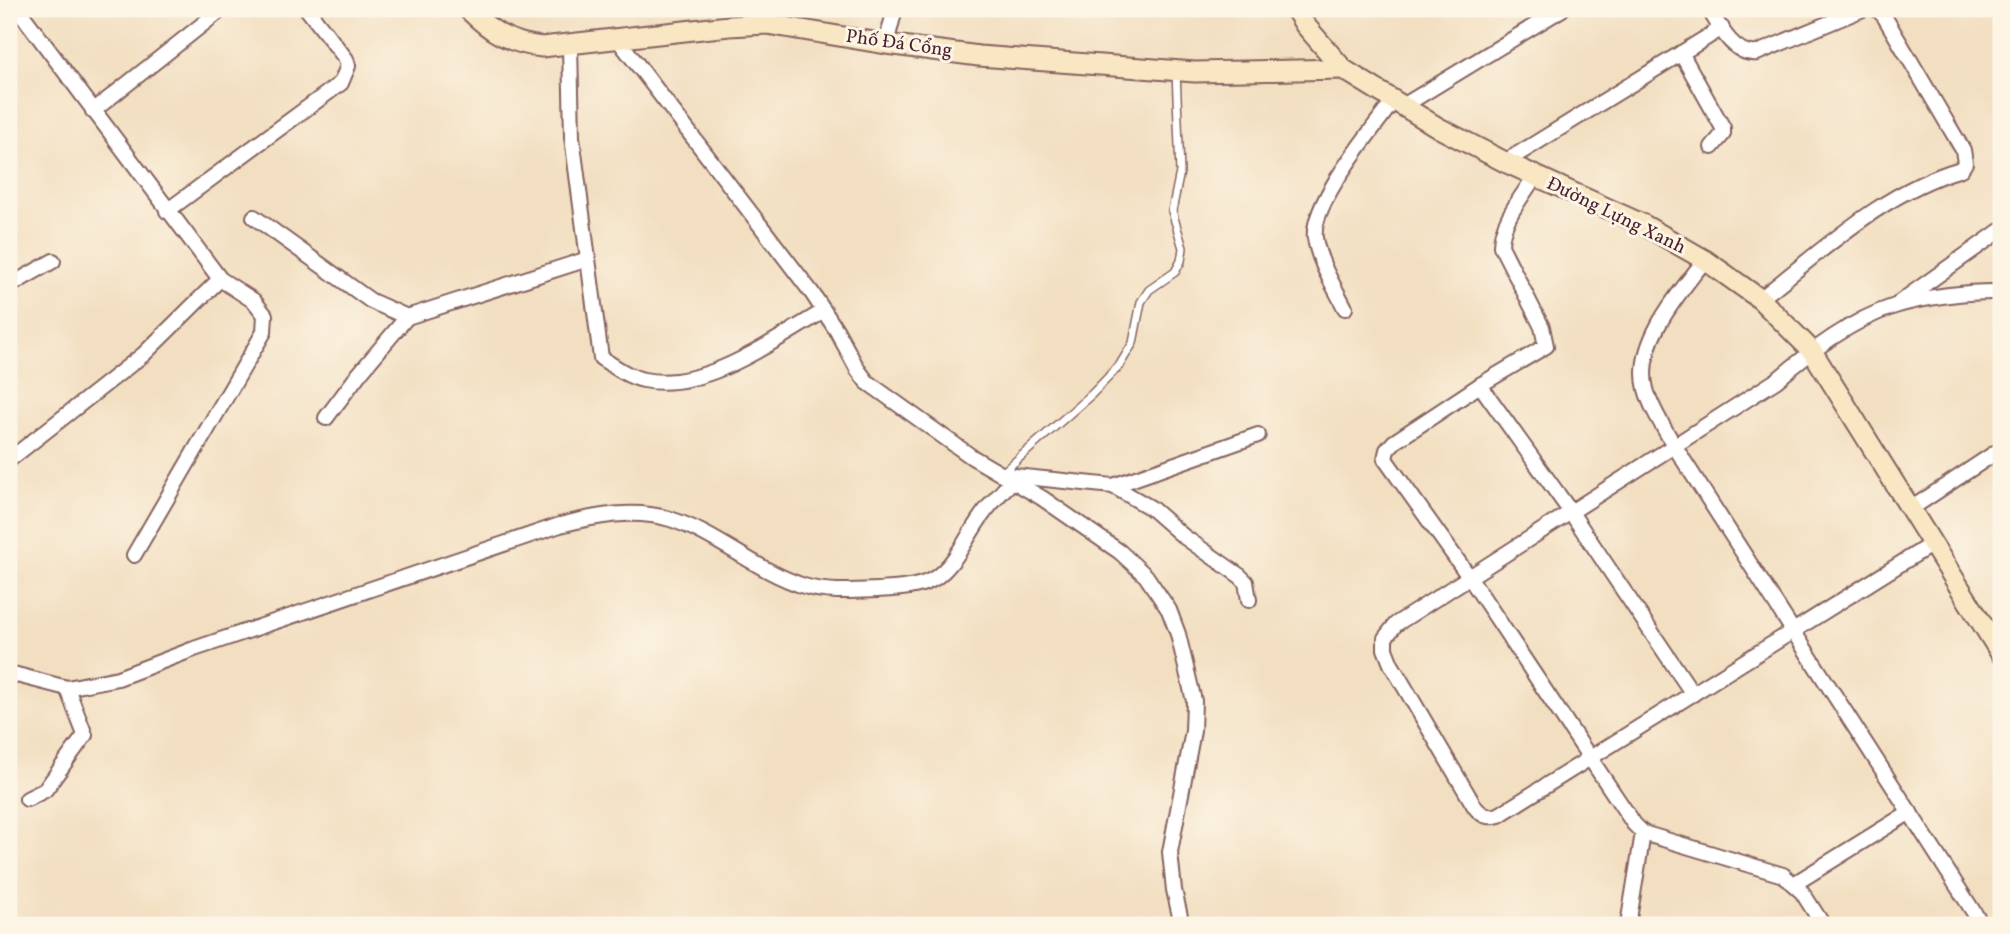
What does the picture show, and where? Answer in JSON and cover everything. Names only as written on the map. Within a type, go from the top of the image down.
[{"type":"main road","name":"Phố Đá Cổng","points":[[468,9],[502,37],[542,47],[729,26],[764,16],[886,44],[979,56],[1176,70],[1342,69]]},
{"type":"main road","name":"Đường Lựng Xanh","points":[[1295,9],[1342,69],[1440,128],[1505,162],[1644,225],[1705,260],[1760,299],[1811,351],[1912,508],[2001,654]]},
{"type":"street","points":[[18,9],[220,279],[254,302],[265,315],[264,332],[134,555]]},
{"type":"street","points":[[93,111],[222,9]]},
{"type":"street","points":[[167,211],[341,83],[347,74],[346,59],[307,9]]},
{"type":"street","points":[[886,44],[895,9]]},
{"type":"street","points":[[1345,308],[1320,258],[1314,236],[1316,219],[1326,197],[1398,103],[1562,9]]},
{"type":"street","points":[[1709,9],[1742,52],[1750,54],[1863,9]]},
{"type":"street","points":[[1760,299],[1897,196],[1935,176],[1961,169],[1965,163],[1963,150],[1884,16],[1877,9]]},
{"type":"street","points":[[1505,162],[1722,28]]},
{"type":"street","points":[[617,38],[824,311],[867,382],[972,457],[1042,498],[1120,552],[1146,576],[1170,610],[1194,701],[1193,731],[1170,852],[1174,890],[1182,925]]},
{"type":"street","points":[[570,45],[572,137],[601,358],[629,375],[644,380],[680,380],[702,376],[752,352],[824,311]]},
{"type":"street","points":[[1681,53],[1723,128],[1723,134],[1712,147]]},
{"type":"street","points":[[1535,176],[1509,217],[1501,238],[1501,246],[1542,327],[1546,346],[1480,385],[1394,442],[1387,450],[1385,459],[1470,578],[1643,833],[1783,875],[1794,884],[1823,925]]},
{"type":"street","points":[[254,217],[371,301],[407,317]]},
{"type":"street","points":[[1932,544],[1499,815],[1490,817],[1481,815],[1475,807],[1391,664],[1385,649],[1385,638],[1396,624],[1777,380],[1811,351],[1896,305],[2001,230]]},
{"type":"street","points":[[326,418],[407,317],[588,259]]},
{"type":"street","points":[[1705,260],[1662,317],[1647,355],[1643,375],[1646,391],[1675,447],[1982,925]]},
{"type":"street","points":[[9,286],[53,261]]},
{"type":"street","points":[[9,460],[144,354],[220,279]]},
{"type":"street","points":[[1896,305],[1959,294],[2001,292]]},
{"type":"street","points":[[1480,385],[1693,694]]},
{"type":"street","points":[[1006,478],[1113,486],[1258,435]]},
{"type":"street","points":[[1912,508],[2001,449]]},
{"type":"street","points":[[9,673],[67,688],[118,678],[284,618],[559,525],[592,517],[624,514],[670,519],[721,543],[783,578],[806,587],[855,591],[892,589],[923,583],[935,578],[947,565],[1006,478]]},
{"type":"street","points":[[1113,486],[1151,508],[1183,536],[1240,576],[1246,582],[1249,600]]},
{"type":"street","points":[[27,799],[45,790],[85,735],[67,688]]},
{"type":"street","points":[[1794,884],[1910,812]]},
{"type":"street","points":[[1628,925],[1643,833]]},
{"type":"lane","points":[[1006,478],[1119,366],[1133,343],[1141,302],[1149,290],[1175,272],[1181,261],[1183,248],[1172,212],[1180,172],[1176,70]]}]
